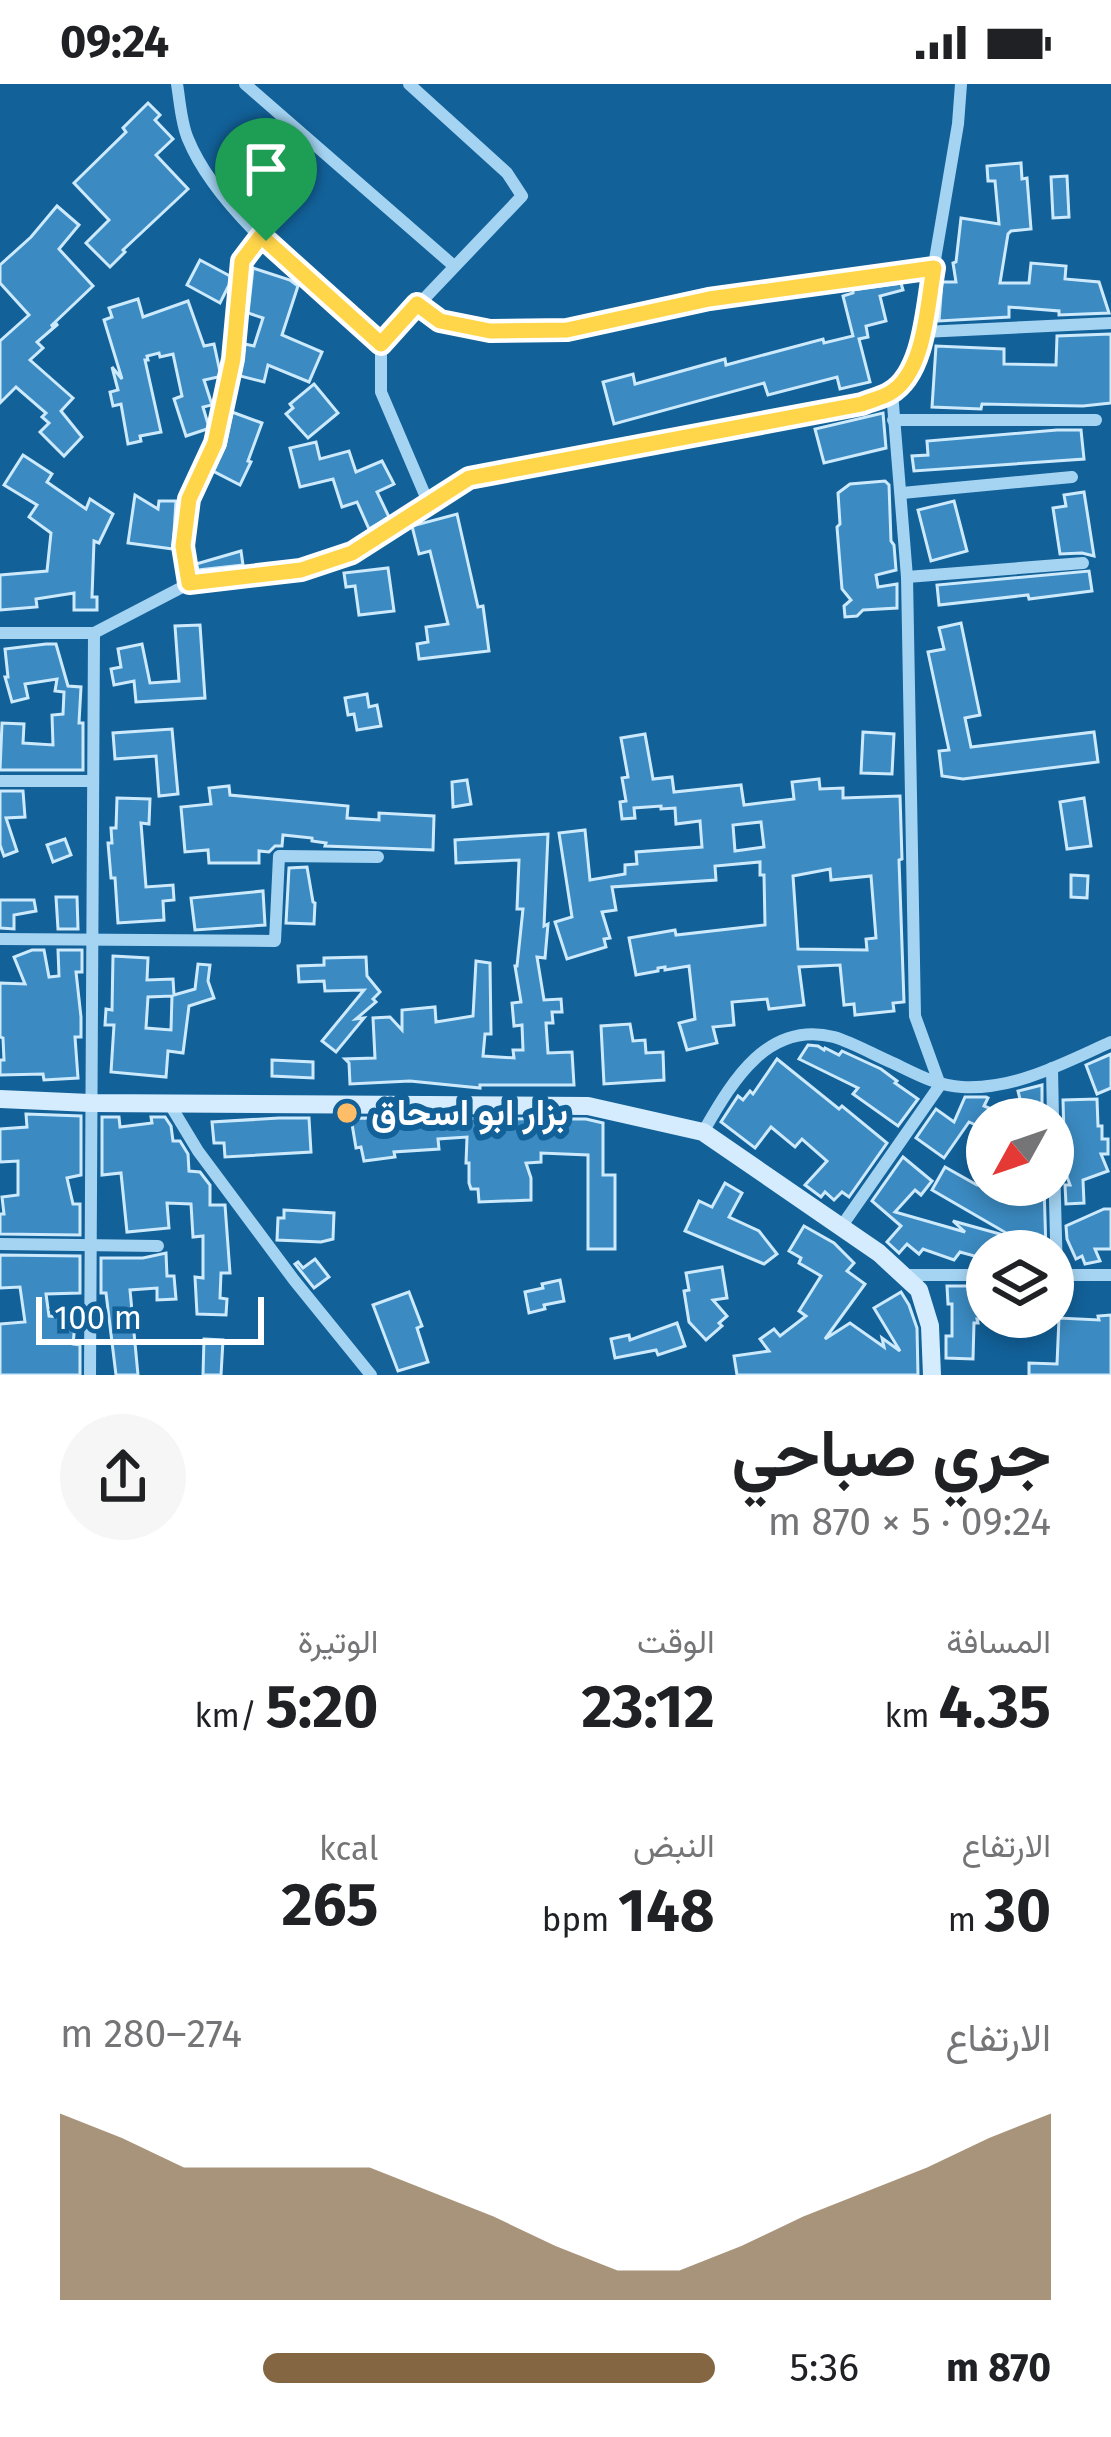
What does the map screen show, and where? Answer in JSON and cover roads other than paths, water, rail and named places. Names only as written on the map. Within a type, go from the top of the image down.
[{"type":"street","points":[[177,84],[187,136],[214,187],[381,344]]},
{"type":"street","points":[[245,84],[454,266]]},
{"type":"street","points":[[409,84],[508,173],[522,196],[381,344],[381,392],[428,502]]},
{"type":"street","points":[[0,633],[94,633],[189,583],[301,570],[352,553],[469,478],[862,404],[892,392],[911,374],[923,332],[961,84]]},
{"type":"street","points":[[189,583],[183,546],[189,499],[215,443],[233,359],[242,261],[261,236]]},
{"type":"street","points":[[417,304],[440,321],[490,331],[567,330],[709,299],[934,268]]},
{"type":"street","points":[[923,332],[1111,323]]},
{"type":"street","points":[[892,392],[907,577],[916,1016],[940,1085]]},
{"type":"street","points":[[893,420],[1096,420]]},
{"type":"street","points":[[902,493],[1072,477]]},
{"type":"street","points":[[907,577],[1083,563]]},
{"type":"street","points":[[90,1375],[94,633]]},
{"type":"street","points":[[0,781],[93,781]]},
{"type":"street","points":[[0,939],[275,941],[279,856],[378,857]]},
{"type":"street","points":[[703,1132],[734,1079],[758,1054],[787,1039],[812,1034],[836,1038],[940,1085],[989,1088],[1111,1042]]},
{"type":"street","points":[[1052,1068],[1053,1098]]},
{"type":"street","points":[[841,1227],[940,1085]]},
{"type":"street","points":[[0,1099],[588,1106],[703,1132],[879,1252],[919,1290],[930,1326],[932,1375]]},
{"type":"street","points":[[169,1103],[198,1151],[371,1375]]},
{"type":"street","points":[[0,1244],[158,1246]]},
{"type":"street","points":[[903,1275],[966,1275]]},
{"type":"street","points":[[1074,1275],[1111,1275]]},
{"type":"place","name":"بزار ابو اسحاق","points":[[347,1113]]}]
